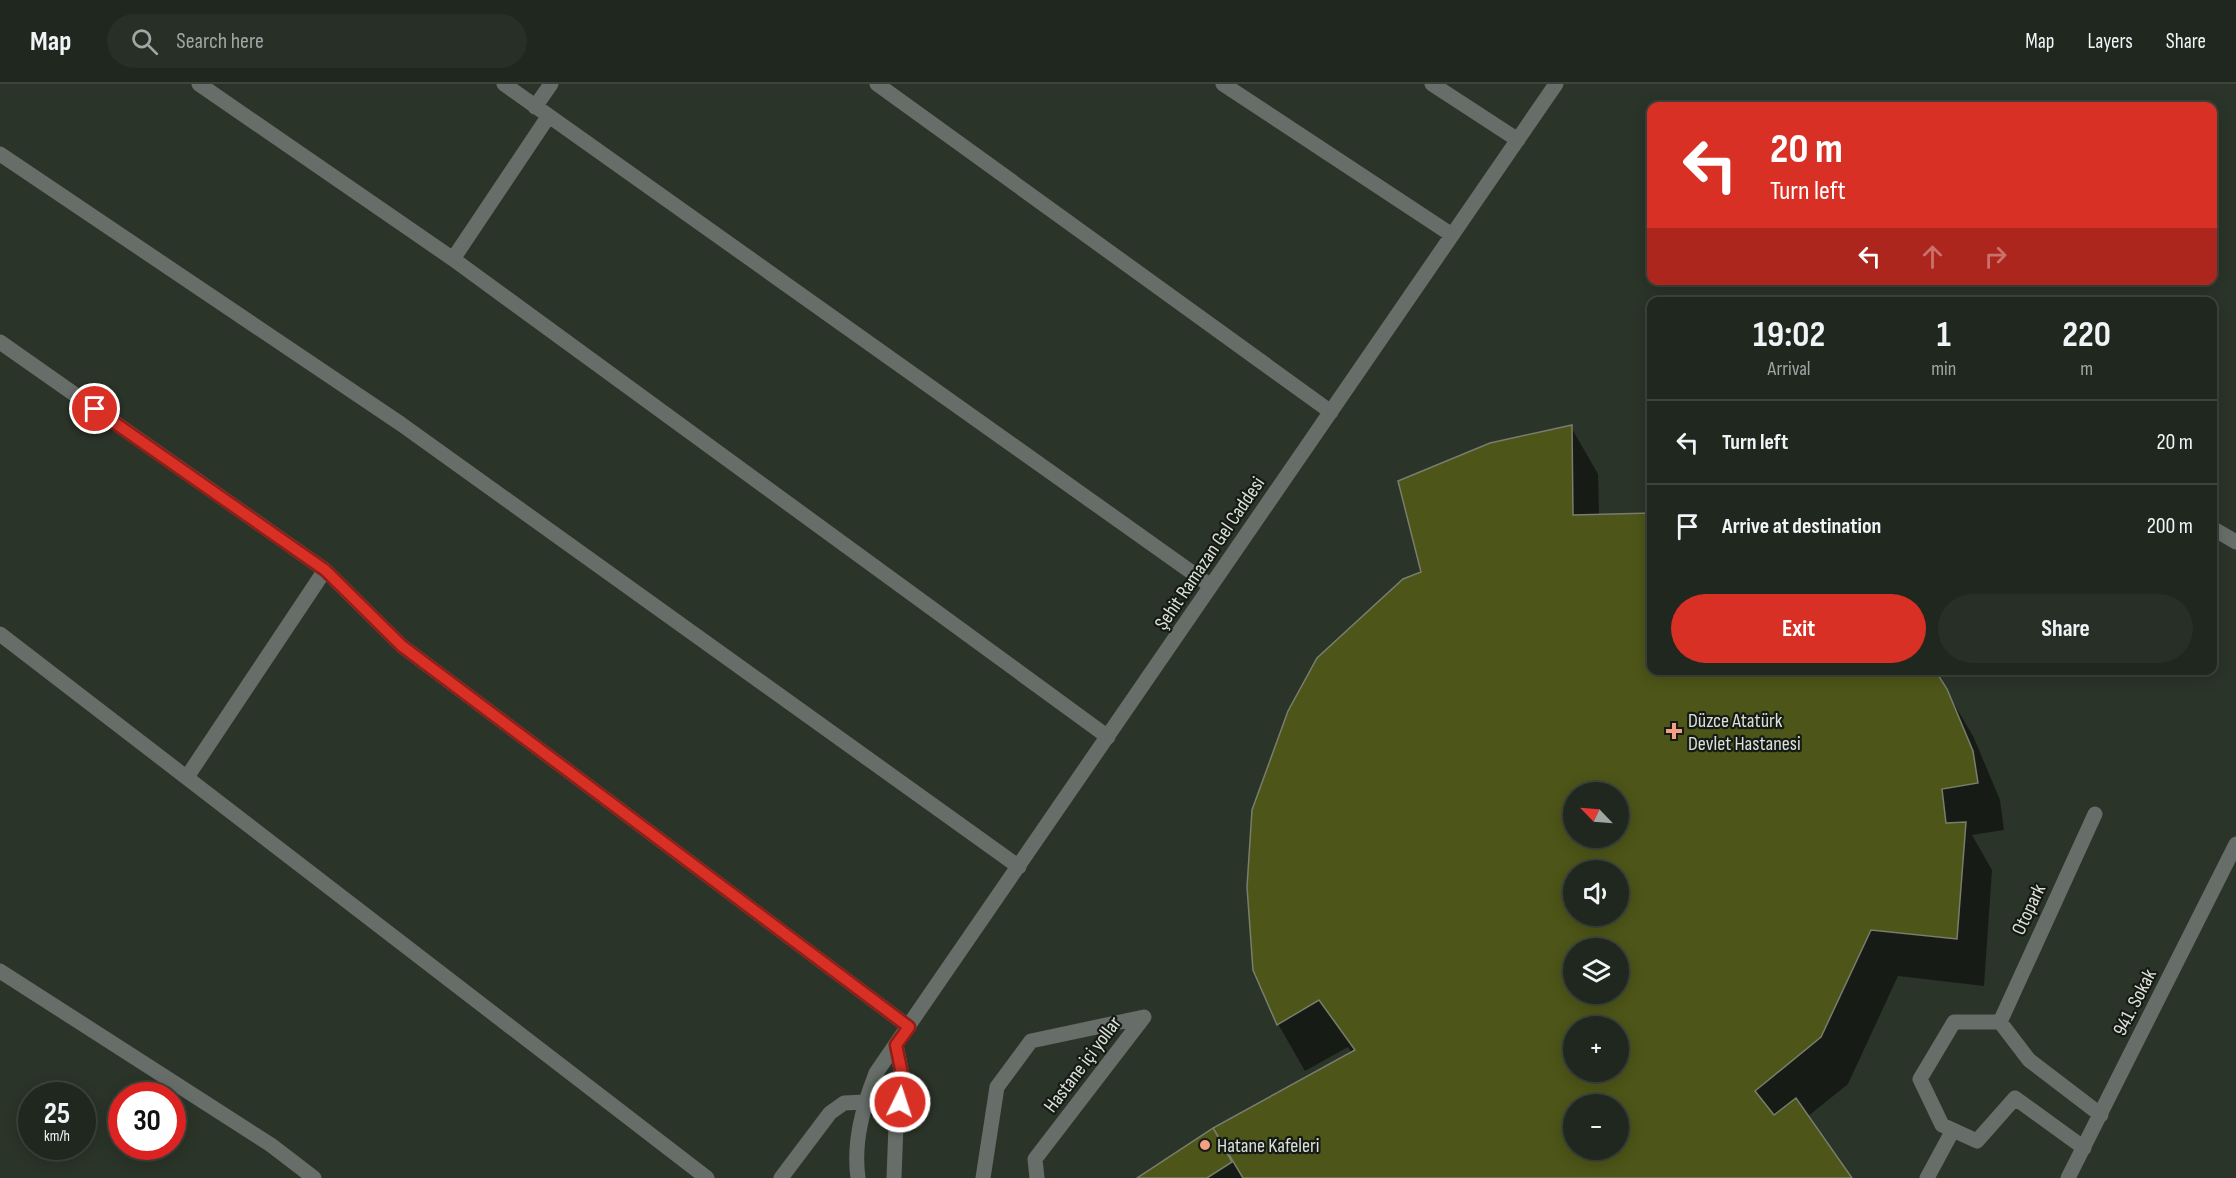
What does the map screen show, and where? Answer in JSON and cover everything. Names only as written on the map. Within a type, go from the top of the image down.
[{"type":"street","points":[[199,84],[453,259],[1108,737]]},
{"type":"street","points":[[504,84],[1211,586]]},
{"type":"street","points":[[535,107],[551,84]]},
{"type":"street","points":[[877,84],[1331,412]]},
{"type":"street","points":[[1223,84],[1452,236]]},
{"type":"street","points":[[1432,84],[1518,140]]},
{"type":"street","name":"Şehit Ramazan Gel Caddesi","points":[[858,1178],[858,1136],[865,1102],[876,1073],[1556,84]]},
{"type":"street","points":[[453,259],[548,117]]},
{"type":"street","points":[[0,154],[401,424],[1019,867]]},
{"type":"street","points":[[0,342],[325,570],[402,646],[909,1027]]},
{"type":"street","points":[[2217,531],[2236,542]]},
{"type":"street","points":[[187,777],[325,570]]},
{"type":"street","points":[[0,634],[707,1178]]},
{"type":"street","name":"Otopark","points":[[2000,1022],[2095,814]]},
{"type":"street","name":"941. Sokak","points":[[2068,1178],[2236,844]]},
{"type":"street","points":[[0,971],[271,1145],[314,1178]]},
{"type":"street","name":"Hastane içi yollar","points":[[983,1178],[997,1087],[1031,1041],[1144,1017],[1035,1159],[1037,1178]]},
{"type":"street","points":[[2084,1148],[2015,1098],[1977,1141],[1942,1125],[1920,1079],[1954,1022],[2000,1022],[2029,1060],[2101,1115]]},
{"type":"street","points":[[894,1178],[896,1125],[903,1079],[896,1045]]},
{"type":"street","points":[[781,1178],[831,1113],[844,1103],[865,1102]]},
{"type":"street","points":[[1927,1178],[1953,1130]]},
{"type":"building","name":"Düzce Atatürk Devlet Hastanesi","points":[[1572,425],[1573,515],[1647,513],[1647,675],[1938,675],[1947,689],[1973,751],[1978,783],[1942,789],[1946,823],[1966,822],[1957,939],[1871,930],[1821,1037],[1755,1091],[1774,1115],[1796,1098],[1852,1178],[1243,1178],[1213,1128],[1355,1050],[1319,1000],[1277,1025],[1253,970],[1247,887],[1252,810],[1288,711],[1317,658],[1403,579],[1421,572],[1398,481],[1490,443]]},
{"type":"building","name":"Hatane Kafeleri","points":[[1213,1128],[1232,1162],[1207,1178],[1137,1178]]},
{"type":"place","name":"Düzce Atatürk Devlet Hastanesi","points":[[1674,731]]},
{"type":"place","name":"Hatane Kafeleri","points":[[1205,1145]]},
{"type":"route","points":[[95,409],[325,570],[402,646],[909,1027],[896,1045],[903,1079],[900,1102]]}]
